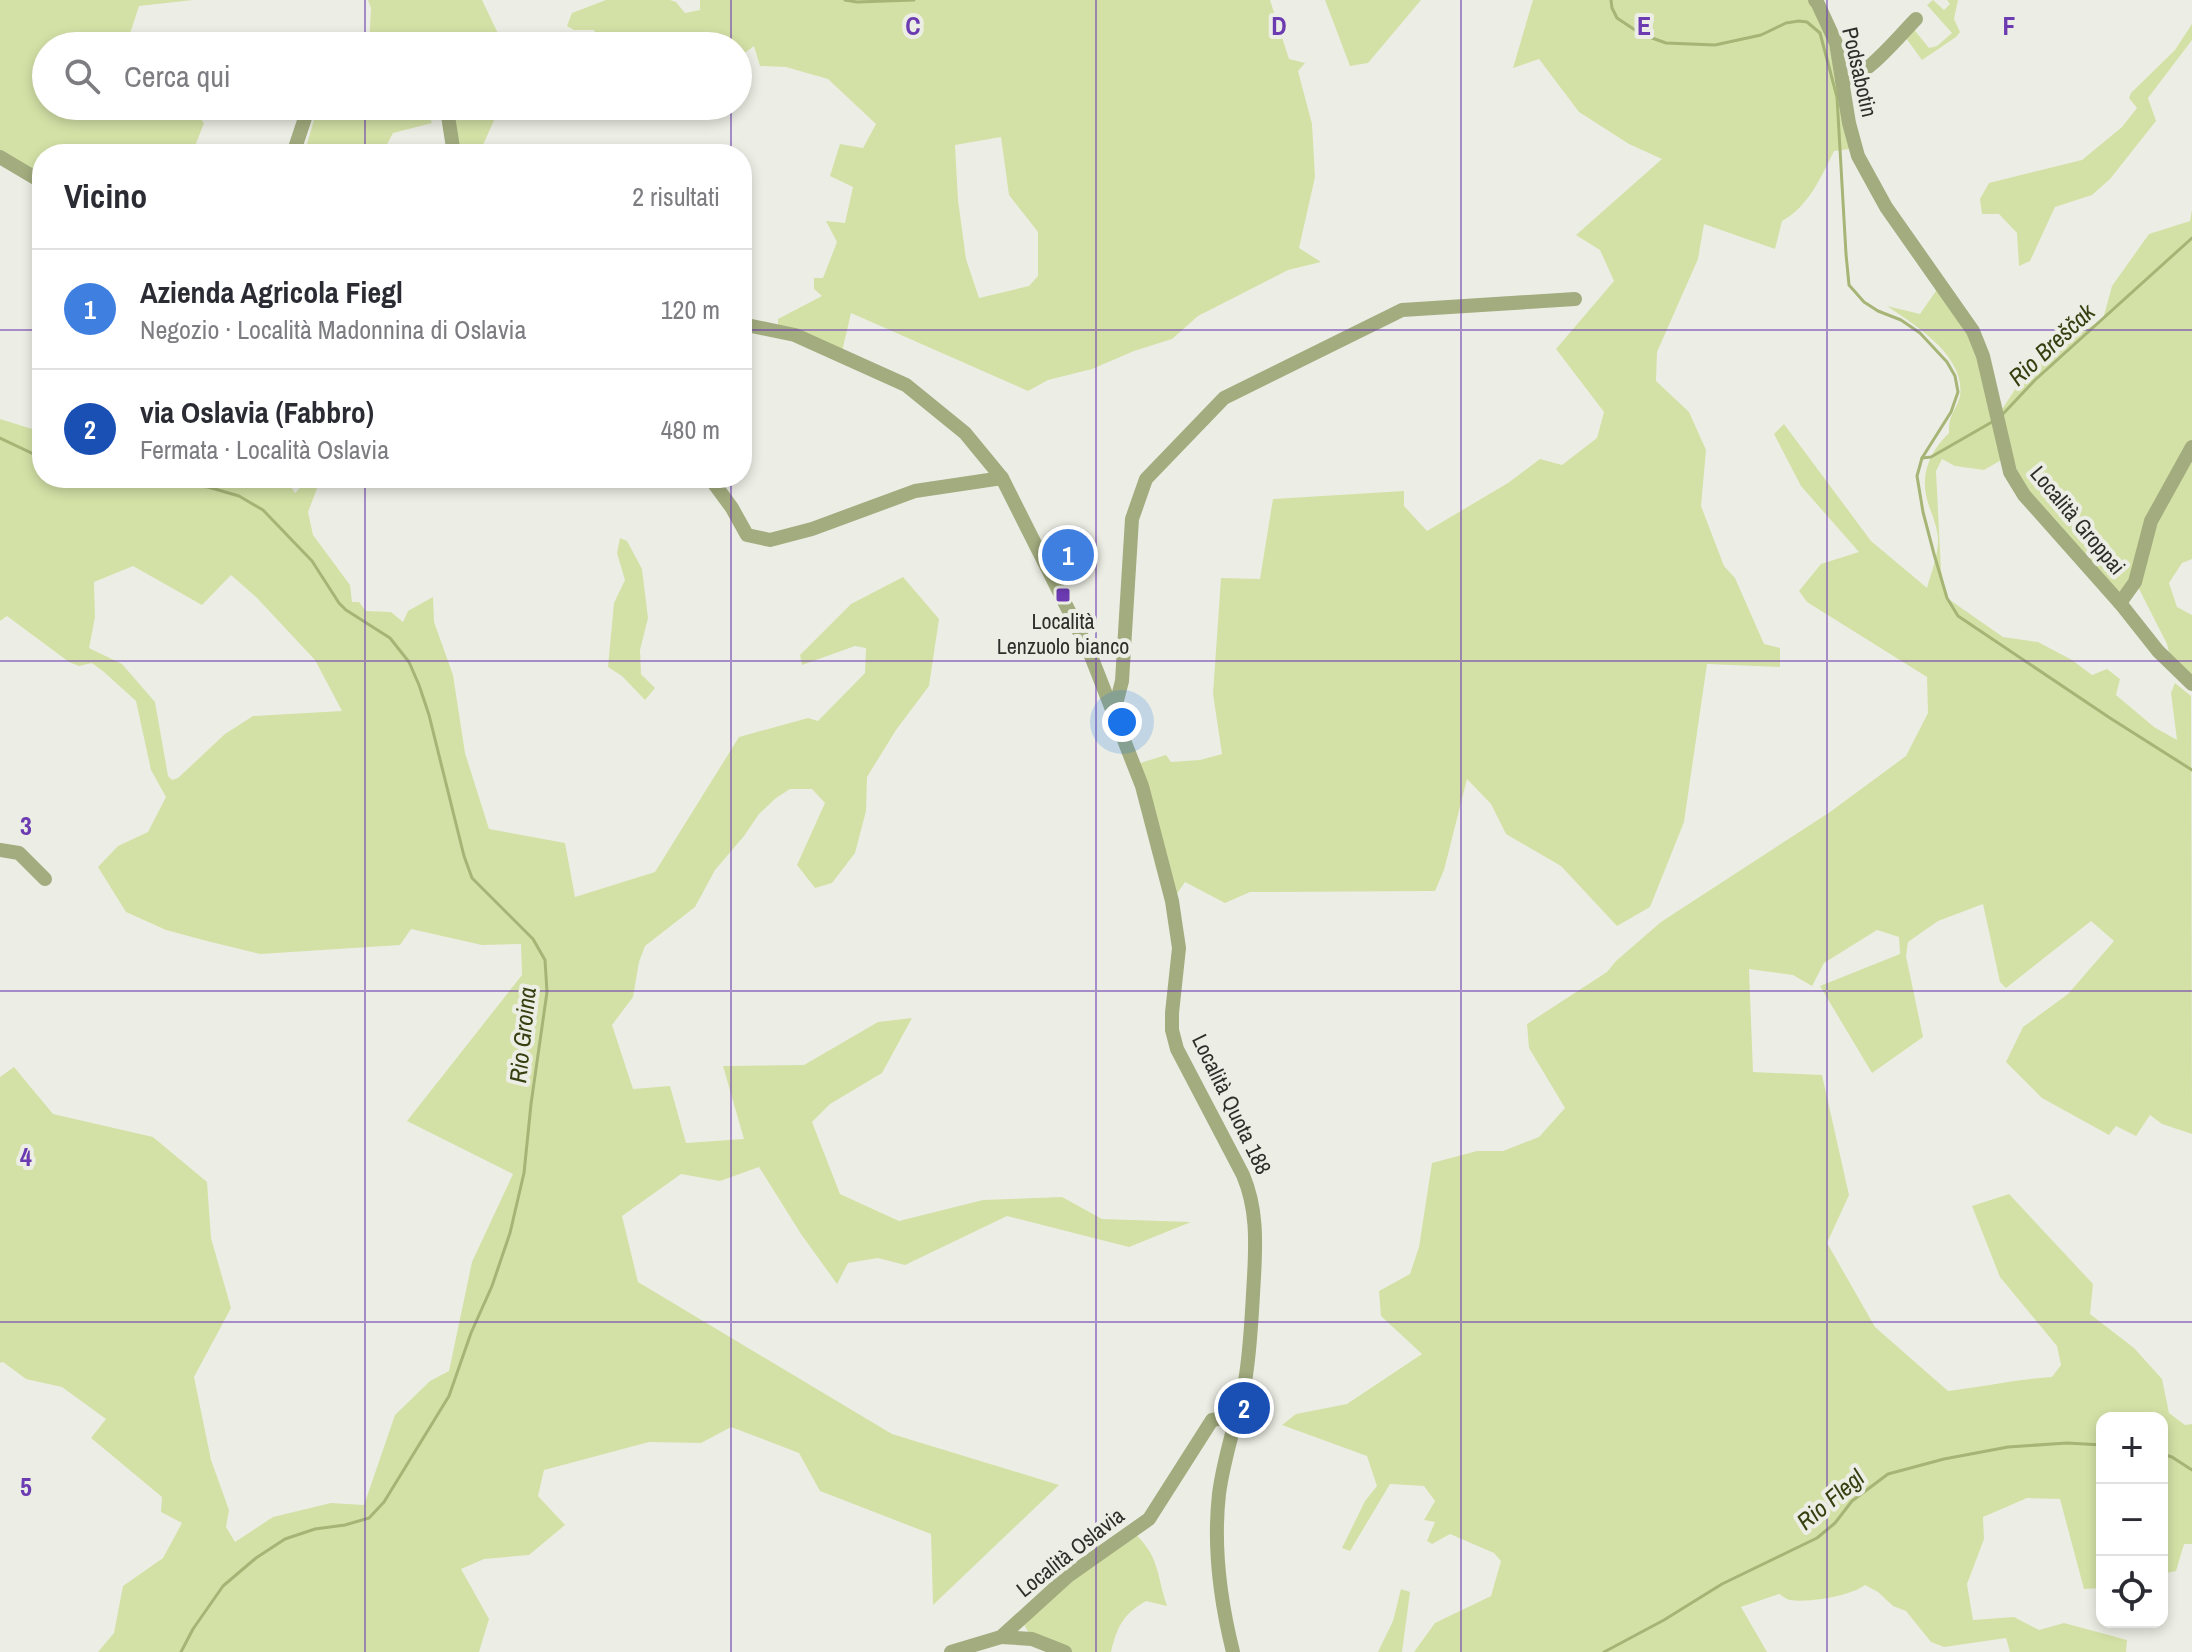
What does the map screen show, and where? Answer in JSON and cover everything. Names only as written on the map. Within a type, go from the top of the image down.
[{"type":"street","name":"Podsabotin","points":[[1815,0],[1836,43],[1849,123],[1858,156],[1886,207]]},
{"type":"street","points":[[1842,80],[1849,80],[1867,68],[1916,19]]},
{"type":"street","points":[[296,144],[304,120]]},
{"type":"street","points":[[449,120],[452,144]]},
{"type":"street","points":[[0,157],[32,176]]},
{"type":"street","name":"Località Groppai","points":[[1886,207],[1973,331],[1983,356],[2010,472],[2024,495],[2120,603],[2158,651],[2192,684]]},
{"type":"street","points":[[1114,713],[1122,681],[1132,519],[1146,479],[1224,398],[1402,310],[1575,299]]},
{"type":"street","points":[[752,326],[795,335],[906,385],[965,433],[1002,478]]},
{"type":"street","name":"Località Groppai","points":[[2120,603],[2135,582],[2151,521],[2192,447]]},
{"type":"street","points":[[717,488],[747,535],[770,540],[812,529],[915,491],[1002,478]]},
{"type":"street","name":"Località Quota 188","points":[[1002,478],[1089,651],[1142,786],[1172,901],[1179,948],[1172,1013],[1177,1049],[1248,1187],[1256,1227],[1255,1255],[1249,1353],[1236,1416]]},
{"type":"street","points":[[0,850],[19,853],[45,879]]},
{"type":"street","points":[[1233,1652],[1224,1615],[1217,1518],[1222,1476],[1236,1416]]},
{"type":"street","name":"Località Oslavia","points":[[1001,1637],[1068,1576],[1149,1519],[1212,1420],[1236,1416]]},
{"type":"street","name":"Località Oslavia","points":[[1021,1619],[1032,1639]]},
{"type":"street","name":"Località Oslavia","points":[[951,1652],[1001,1637],[1032,1639],[1065,1652]]},
{"type":"green space","points":[[0,0],[193,0],[139,6],[131,32],[32,32],[32,120],[202,120],[204,123],[196,144],[32,144],[32,176],[0,157]]},
{"type":"green space","points":[[368,0],[482,0],[497,32],[370,32],[371,8]]},
{"type":"green space","points":[[606,0],[670,0],[676,2],[685,13],[700,10],[700,0],[1270,0],[1289,59],[1305,63],[1298,71],[1312,124],[1315,177],[1299,248],[1321,262],[1288,270],[1198,316],[1172,339],[1092,369],[1048,380],[1028,391],[851,313],[841,356],[778,331],[778,319],[822,296],[814,289],[814,278],[823,278],[837,242],[826,221],[845,223],[853,187],[830,176],[840,144],[863,148],[876,124],[828,79],[786,67],[760,66],[754,46],[752,48],[752,32],[595,32],[574,30],[567,26],[572,13]],"holes":[[[1001,137],[1009,195],[1038,232],[1038,276],[1029,286],[979,298],[966,259],[955,145]]]},
{"type":"green space","points":[[1325,0],[1421,0],[1368,63],[1350,66]]},
{"type":"green space","points":[[1533,0],[1808,0],[1821,16],[1850,149],[1834,151],[1807,199],[1782,221],[1775,249],[1704,224],[1698,259],[1657,352],[1656,381],[1689,412],[1706,450],[1701,506],[1724,566],[1735,578],[1764,644],[1780,648],[1780,667],[1707,664],[1684,822],[1650,907],[1617,926],[1561,866],[1506,834],[1491,804],[1467,779],[1444,870],[1435,891],[1250,892],[1225,903],[1185,882],[1172,901],[1134,765],[1166,755],[1171,762],[1200,760],[1222,754],[1213,694],[1221,578],[1260,579],[1273,499],[1404,491],[1404,506],[1427,531],[1508,483],[1540,459],[1562,465],[1597,438],[1604,412],[1556,349],[1614,281],[1600,250],[1576,235],[1662,159],[1629,144],[1579,112],[1539,59],[1513,68]]},
{"type":"green space","points":[[1933,0],[1944,10],[1950,4],[1947,0],[1958,0],[1954,19],[1960,32],[1922,60],[1903,34],[1912,27],[1929,48],[1937,46],[1952,33],[1927,5]]},
{"type":"green space","points":[[2192,24],[2192,40],[2148,98],[2156,121],[2110,179],[2092,195],[2055,207],[2030,261],[2019,266],[2017,233],[1999,214],[1982,214],[1980,199],[1989,183],[2082,160],[2122,127],[2137,108],[2129,98],[2131,93],[2175,50]]},
{"type":"green space","points":[[314,120],[431,120],[432,123],[393,133],[387,144],[307,144]]},
{"type":"green space","points":[[445,120],[494,120],[483,144],[451,144]]},
{"type":"green space","points":[[2192,210],[2192,559],[2182,563],[2169,583],[2177,607],[2192,615],[2192,675],[2172,664],[2167,644],[2136,583],[2120,603],[2024,495],[2000,412],[2033,363],[2103,319],[2112,286],[2149,234],[2190,221]]},
{"type":"green space","points":[[1938,288],[1976,346],[2003,459],[1984,470],[1955,466],[1942,459],[1936,471],[1941,570],[1947,598],[2003,637],[2038,642],[2092,675],[2107,669],[2120,679],[2116,695],[2154,727],[2177,740],[2171,693],[2175,683],[2191,696],[2192,1134],[2162,1124],[2150,1115],[2136,1136],[2116,1126],[2109,1135],[2042,1098],[2006,1062],[2023,1027],[2068,994],[2114,941],[2091,921],[2006,988],[2000,982],[1983,904],[1938,921],[1908,942],[1906,956],[1923,1037],[1872,1073],[1820,986],[1900,954],[1899,937],[1877,930],[1824,963],[1812,986],[1793,975],[1749,969],[1753,1072],[1822,1075],[1849,1195],[1827,1243],[1875,1327],[1948,1391],[2052,1377],[2061,1365],[2057,1346],[2000,1277],[1972,1206],[2009,1194],[2093,1284],[2090,1314],[2134,1348],[2162,1379],[2169,1413],[2185,1425],[2192,1424],[2192,1544],[2184,1544],[2176,1571],[2168,1573],[2168,1412],[2096,1412],[2096,1588],[2084,1589],[2060,1499],[2027,1498],[1983,1517],[1984,1539],[1967,1584],[1973,1620],[2014,1617],[2039,1630],[2064,1623],[2127,1640],[2126,1652],[2010,1652],[2006,1638],[1944,1647],[1931,1642],[1906,1611],[1893,1606],[1865,1585],[1829,1598],[1798,1601],[1779,1594],[1741,1607],[1767,1652],[1414,1652],[1435,1623],[1491,1596],[1501,1561],[1494,1553],[1450,1534],[1432,1544],[1427,1541],[1435,1522],[1424,1520],[1435,1501],[1424,1486],[1390,1484],[1350,1551],[1342,1548],[1365,1501],[1377,1486],[1367,1456],[1282,1425],[1296,1414],[1347,1404],[1422,1354],[1381,1316],[1379,1291],[1410,1274],[1419,1247],[1432,1163],[1477,1151],[1503,1151],[1539,1137],[1565,1108],[1529,1048],[1527,1024],[1607,972],[1661,922],[1830,812],[1906,756],[1928,713],[1927,677],[1807,602],[1799,591],[1821,564],[1859,552],[1801,486],[1774,434],[1784,424],[1871,541],[1927,588],[1938,538],[1926,495],[1925,477],[1933,453],[1949,433],[1950,420],[1960,396],[1960,381],[1947,355],[1936,343],[1887,306],[1920,314]]},
{"type":"green space","points":[[0,419],[32,429],[32,488],[292,488],[295,493],[300,488],[317,488],[308,512],[313,535],[350,585],[352,602],[359,602],[366,611],[391,612],[403,622],[408,611],[433,597],[434,622],[453,675],[465,753],[489,829],[565,843],[575,897],[655,872],[739,737],[808,718],[818,721],[865,673],[866,648],[855,646],[802,665],[800,655],[851,604],[903,577],[939,619],[929,686],[896,730],[867,777],[866,811],[855,853],[832,883],[815,888],[797,865],[825,803],[812,789],[790,789],[759,814],[715,870],[695,907],[645,946],[633,997],[612,1025],[633,1089],[670,1086],[686,1143],[744,1139],[723,1066],[804,1065],[878,1022],[912,1018],[882,1073],[830,1104],[812,1122],[840,1194],[899,1221],[983,1200],[1062,1197],[1102,1219],[1191,1222],[1129,1247],[1007,1216],[905,1265],[878,1258],[848,1263],[837,1284],[759,1167],[720,1181],[681,1174],[622,1216],[638,1282],[892,1434],[1059,1485],[933,1605],[931,1534],[820,1491],[799,1453],[731,1427],[701,1443],[649,1442],[544,1470],[538,1496],[565,1525],[529,1555],[484,1559],[461,1569],[489,1619],[479,1652],[98,1652],[114,1633],[123,1586],[163,1558],[182,1523],[161,1512],[162,1497],[91,1438],[106,1419],[62,1387],[26,1379],[3,1362],[0,1363],[0,1077],[14,1067],[53,1114],[153,1137],[207,1182],[211,1238],[231,1308],[194,1377],[211,1460],[229,1510],[226,1527],[235,1542],[273,1517],[331,1503],[364,1505],[395,1415],[430,1381],[449,1371],[472,1262],[513,1174],[407,1121],[522,975],[521,944],[482,945],[411,929],[400,945],[260,954],[166,930],[126,912],[98,867],[118,846],[148,832],[166,797],[151,770],[136,701],[92,663],[79,666],[69,662],[7,616],[0,621]],"holes":[[[133,566],[202,605],[231,575],[315,660],[342,711],[253,716],[225,734],[178,778],[172,780],[168,776],[155,702],[122,664],[89,648],[95,617],[94,582]]]},
{"type":"green space","points":[[620,538],[627,541],[642,569],[648,618],[640,650],[641,674],[655,688],[645,700],[622,676],[608,667],[614,603],[625,580],[617,553]]},
{"type":"green space","points":[[1132,1531],[1152,1557],[1167,1606],[1146,1601],[1132,1611],[1119,1628],[1111,1652],[1065,1652],[1032,1639],[1021,1619]]},
{"type":"green space","points":[[1401,1589],[1410,1592],[1402,1652],[1378,1652],[1393,1621]]},
{"type":"waterway","points":[[845,0],[914,0]]},
{"type":"waterway","points":[[1611,0],[1617,18],[1641,34],[1666,43],[1715,45],[1761,35],[1786,23],[1799,21],[1807,22],[1820,33],[1837,97],[1849,285],[1864,302],[1920,333],[1947,362],[1955,376],[1958,392],[1951,412],[1922,458],[1917,476],[1923,512],[1947,598],[1958,616],[2192,770]]},
{"type":"waterway","name":"Rio Breščak","points":[[2002,415],[2035,380],[2192,238]]},
{"type":"waterway","name":"Rio Breščak","points":[[1922,458],[1931,457],[1992,422]]},
{"type":"waterway","name":"Rio Groina","points":[[0,438],[32,453]]},
{"type":"waterway","name":"Rio Groina","points":[[181,1652],[223,1586],[256,1558],[285,1539],[315,1529],[369,1518],[384,1502],[449,1396],[510,1233],[524,1173],[547,992],[545,960],[533,939],[472,878],[429,715],[409,662],[390,638],[339,603],[312,561],[263,510],[239,496],[211,488]]},
{"type":"waterway","name":"Rio Flegl","points":[[1604,1652],[1722,1584],[1817,1538],[1835,1523],[1852,1501],[1888,1474],[2008,1447],[2067,1443],[2096,1445]]},
{"type":"waterway","name":"Rio Flegl","points":[[2168,1456],[2192,1470]]},
{"type":"place","name":"Azienda Agricola Fiegl","points":[[1068,555]]},
{"type":"place","name":"Località Lenzuolo bianco","points":[[1063,595]]},
{"type":"place","name":"via Oslavia (Fabbro)","points":[[1244,1408]]}]
